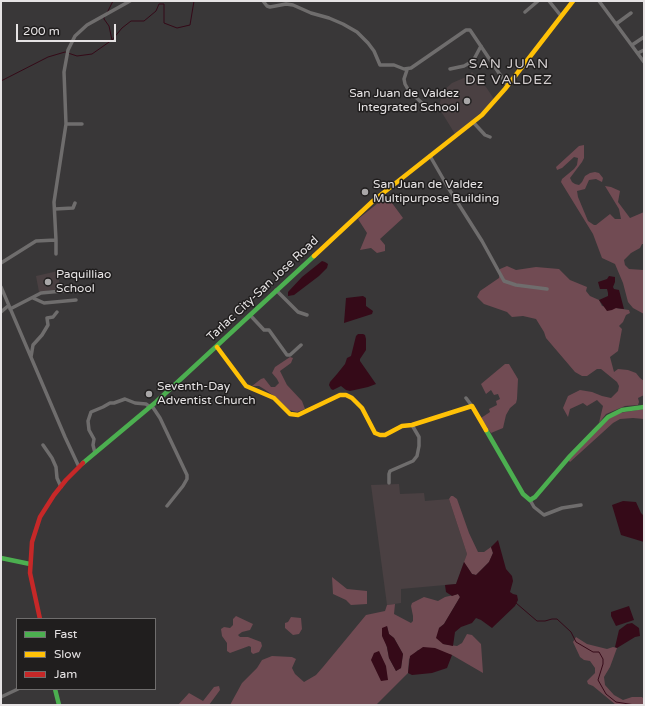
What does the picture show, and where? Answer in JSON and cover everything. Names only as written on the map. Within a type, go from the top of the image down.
[{"type":"main road","name":"Tarlac City-San Jose Road","points":[[40,618],[30,564],[32,542],[40,517],[61,487],[78,467],[151,407],[373,201],[486,111],[573,1]]},
{"type":"main road","points":[[217,346],[246,386],[274,398],[292,415],[298,415],[327,400],[344,394],[352,398],[362,408],[378,435],[383,435],[399,427],[412,425],[472,406],[523,494],[530,500],[535,497],[570,456],[608,417],[622,410],[644,407]]},
{"type":"main road","points":[[1,558],[30,564]]},
{"type":"main road","points":[[56,690],[59,705]]},
{"type":"street","points":[[56,254],[54,210],[55,192],[66,124],[64,72],[68,50],[75,36],[86,25],[130,1]]},
{"type":"street","points":[[262,1],[270,8],[286,4],[293,5],[310,13],[343,24],[356,32],[368,44],[374,51],[380,65],[394,65],[407,70]]},
{"type":"street","points":[[525,12],[538,1]]},
{"type":"street","points":[[549,1],[561,16]]},
{"type":"street","points":[[599,1],[644,62]]},
{"type":"street","points":[[616,24],[631,13]]},
{"type":"street","points":[[422,103],[405,84],[404,79],[407,70],[467,30],[471,31],[482,46],[497,72],[508,85]]},
{"type":"street","points":[[632,45],[644,37]]},
{"type":"street","points":[[450,69],[464,66],[473,61],[482,46]]},
{"type":"street","points":[[638,53],[644,50]]},
{"type":"street","points":[[473,122],[485,135],[490,137]]},
{"type":"street","points":[[66,124],[82,124]]},
{"type":"street","points":[[430,156],[486,247],[504,281],[516,285],[547,289]]},
{"type":"street","points":[[54,210],[73,208],[75,203]]},
{"type":"street","points":[[1,263],[36,242],[56,240]]},
{"type":"street","points":[[1,287],[78,467]]},
{"type":"street","points":[[1,312],[41,293],[73,290]]},
{"type":"street","points":[[276,290],[299,313],[307,315]]},
{"type":"street","points":[[33,298],[44,303],[76,300]]},
{"type":"street","points":[[31,358],[33,345],[48,325],[47,318],[52,317],[56,312]]},
{"type":"street","points":[[250,315],[264,330],[269,330],[287,355],[290,355],[301,345]]},
{"type":"street","points":[[466,398],[472,406]]},
{"type":"street","points":[[95,453],[93,445],[94,439],[89,430],[88,421],[91,412],[103,408],[110,403],[125,399],[135,403],[146,404],[151,407],[160,418],[187,475],[187,479],[183,486],[167,506]]},
{"type":"street","points":[[389,482],[390,471],[413,461],[417,456],[419,437],[412,425]]},
{"type":"street","points":[[43,445],[56,467],[57,478],[61,487]]},
{"type":"street","points":[[530,500],[534,507],[544,515],[562,508],[581,505]]},
{"type":"street","points":[[1,696],[16,690]]},
{"type":"shaded area","name":"San Juan de Valdez Integrated School","points":[[472,72],[486,87],[494,99],[484,110],[455,134],[439,108],[442,92],[452,83],[466,77]]},
{"type":"shaded area","points":[[584,145],[584,158],[570,178],[572,182],[579,185],[585,176],[595,172],[599,173],[603,178],[602,182],[596,179],[589,180],[585,189],[577,191],[588,221],[596,225],[610,214],[615,219],[621,219],[619,209],[605,186],[620,191],[618,202],[630,218],[644,212],[644,244],[642,244],[640,248],[631,253],[624,260],[625,265],[629,269],[644,270],[644,314],[633,308],[628,302],[623,283],[615,264],[602,258],[593,234],[561,182],[562,179],[577,165],[578,158],[574,157],[562,168],[557,170],[556,167],[579,146]]},
{"type":"shaded area","points":[[383,199],[392,203],[403,218],[380,239],[385,245],[385,251],[377,253],[371,248],[360,250],[367,233],[358,219]]},
{"type":"shaded area","points":[[322,261],[328,264],[327,268],[294,295],[288,296],[288,292],[302,277]]},
{"type":"shaded area","points":[[507,266],[516,270],[536,267],[559,269],[570,280],[587,287],[586,291],[590,296],[599,300],[602,306],[629,310],[630,313],[626,315],[623,322],[619,326],[622,329],[618,351],[610,357],[614,372],[618,369],[628,370],[636,373],[644,381],[644,395],[638,398],[638,405],[625,406],[606,414],[599,423],[603,406],[597,400],[587,406],[583,403],[570,409],[568,417],[563,408],[568,396],[580,390],[611,398],[618,391],[619,386],[617,382],[601,369],[597,369],[587,376],[582,376],[575,372],[546,338],[536,319],[523,316],[512,317],[507,312],[484,304],[477,297],[480,291],[499,278],[500,269]]},
{"type":"shaded area","name":"Paquilliao School","points":[[58,271],[60,289],[39,292],[36,276]]},
{"type":"shaded area","points":[[609,276],[615,277],[613,287],[614,289],[619,290],[624,309],[616,308],[607,311],[599,300],[608,296],[608,293],[607,289],[600,289],[598,282],[607,279]]},
{"type":"shaded area","points":[[363,296],[366,298],[366,306],[373,311],[372,314],[344,323],[346,298]]},
{"type":"shaded area","points":[[358,334],[365,335],[366,339],[366,350],[360,361],[376,384],[350,391],[341,386],[333,390],[329,385],[330,382],[345,364],[347,358],[351,356],[356,336]]},
{"type":"shaded area","points":[[290,357],[293,358],[291,363],[280,371],[287,385],[302,401],[305,409],[297,412],[289,410],[277,398],[259,386],[252,386],[264,378],[271,387],[275,387],[279,383],[272,373],[275,367]]},
{"type":"shaded area","points":[[505,364],[509,364],[518,379],[517,399],[516,403],[510,408],[506,415],[503,428],[491,433],[481,418],[490,412],[489,409],[497,405],[496,401],[500,399],[498,394],[494,395],[491,390],[486,394],[481,384]]},
{"type":"shaded area","points":[[644,409],[644,419],[620,419],[613,423],[570,462],[568,460],[609,418],[619,413]]},
{"type":"shaded area","points":[[399,484],[400,494],[424,493],[425,501],[449,499],[467,554],[456,584],[401,589],[401,603],[387,605],[371,485]]},
{"type":"shaded area","points":[[451,496],[457,499],[469,533],[478,552],[484,552],[491,547],[493,553],[489,562],[476,575],[472,574],[464,562],[467,554],[449,499]]},
{"type":"shaded area","points":[[623,501],[636,502],[644,516],[644,542],[621,535],[612,505]]},
{"type":"shaded area","points":[[498,540],[506,569],[512,576],[513,581],[510,592],[517,595],[518,600],[515,606],[492,628],[476,618],[472,623],[461,627],[455,632],[453,646],[443,644],[436,638],[439,628],[444,624],[460,597],[458,594],[452,596],[446,592],[445,585],[456,584],[464,562],[472,574],[476,575],[489,562],[493,553],[491,547]]},
{"type":"shaded area","points":[[332,577],[347,589],[367,591],[367,604],[351,605],[346,600],[333,594]]},
{"type":"shaded area","points":[[458,594],[460,597],[444,624],[439,628],[443,644],[457,646],[462,643],[467,634],[472,635],[481,644],[483,673],[452,655],[418,650],[409,659],[408,673],[376,705],[230,705],[242,683],[257,668],[262,660],[272,656],[292,657],[296,659],[292,668],[295,674],[304,682],[316,675],[366,615],[385,611],[387,605],[395,604],[394,614],[411,623],[413,621],[412,603],[424,597],[438,601],[445,597]],"holes":[[[387,626],[389,634],[394,638],[403,654],[401,668],[396,671],[389,658],[386,643]]]},
{"type":"shaded area","points":[[629,606],[634,620],[616,626],[611,616],[611,612]]},
{"type":"shaded area","points":[[236,616],[253,624],[250,630],[242,632],[238,635],[240,637],[248,637],[261,642],[262,646],[259,652],[253,654],[251,652],[251,647],[249,646],[230,653],[227,651],[227,643],[222,636],[221,629],[224,627],[230,628],[233,625],[233,619]]},
{"type":"shaded area","points":[[291,617],[301,618],[302,629],[299,634],[293,635],[285,628],[285,623],[288,622]]},
{"type":"shaded area","points":[[632,623],[639,628],[640,636],[635,637],[617,648],[615,647],[619,630],[627,624]]},
{"type":"shaded area","points":[[387,626],[389,634],[394,638],[403,654],[401,668],[396,671],[389,658],[387,647],[382,636],[382,628]]},
{"type":"shaded area","points":[[576,637],[587,644],[607,649],[613,647],[617,648],[610,667],[604,677],[605,685],[614,695],[623,700],[632,697],[642,697],[644,699],[644,705],[616,705],[593,686],[588,684],[587,681],[595,673],[595,668],[590,661],[584,660],[580,657],[573,642]]},
{"type":"shaded area","points":[[423,647],[435,648],[452,655],[447,668],[432,673],[412,675],[408,673],[410,656]]},
{"type":"shaded area","points":[[379,651],[386,666],[388,680],[381,681],[371,660],[374,653]]},
{"type":"shaded area","points":[[219,686],[220,690],[209,705],[178,705],[189,693],[203,701],[214,687]]},
{"type":"waterway","points":[[107,13],[113,1]]},
{"type":"waterway","points":[[1,81],[48,57],[65,52],[77,56],[92,54],[112,40],[122,28],[131,21],[144,21],[156,11],[159,4],[164,4],[164,23],[177,28],[190,25],[194,1]]},
{"type":"waterway","points":[[104,17],[109,26],[112,40]]},
{"type":"waterway","points":[[516,603],[537,621],[557,619],[571,632],[576,642],[593,652],[599,652],[603,659],[603,664],[598,680],[606,694],[616,702],[635,705]]},
{"type":"traffic: fast","points":[[83,463],[156,402],[314,256]]},
{"type":"traffic: fast","points":[[486,430],[523,494],[530,500],[535,497],[570,456],[608,417],[622,410],[644,407]]},
{"type":"traffic: fast","points":[[1,558],[30,564]]},
{"type":"traffic: fast","points":[[55,690],[59,705]]},
{"type":"traffic: slow","points":[[314,256],[373,201],[482,115],[505,89],[573,1]]},
{"type":"traffic: slow","points":[[217,347],[246,386],[274,398],[290,414],[298,415],[340,395],[346,395],[352,398],[362,408],[375,433],[380,435],[385,435],[402,426],[412,425],[472,406],[486,430]]},
{"type":"traffic: jam","points":[[40,618],[30,573],[32,542],[40,517],[54,495],[83,463]]},
{"type":"place","name":"San Juan de Valdez Integrated School","points":[[467,101]]},
{"type":"place","name":"San Juan de Valdez Multipurpose Building","points":[[365,192]]},
{"type":"place","name":"Paquilliao School","points":[[48,282]]},
{"type":"place","name":"Seventh-Day Adventist Church","points":[[149,394]]},
{"type":"district","name":"SAN JUAN DE VALDEZ","points":[[509,72]]}]
